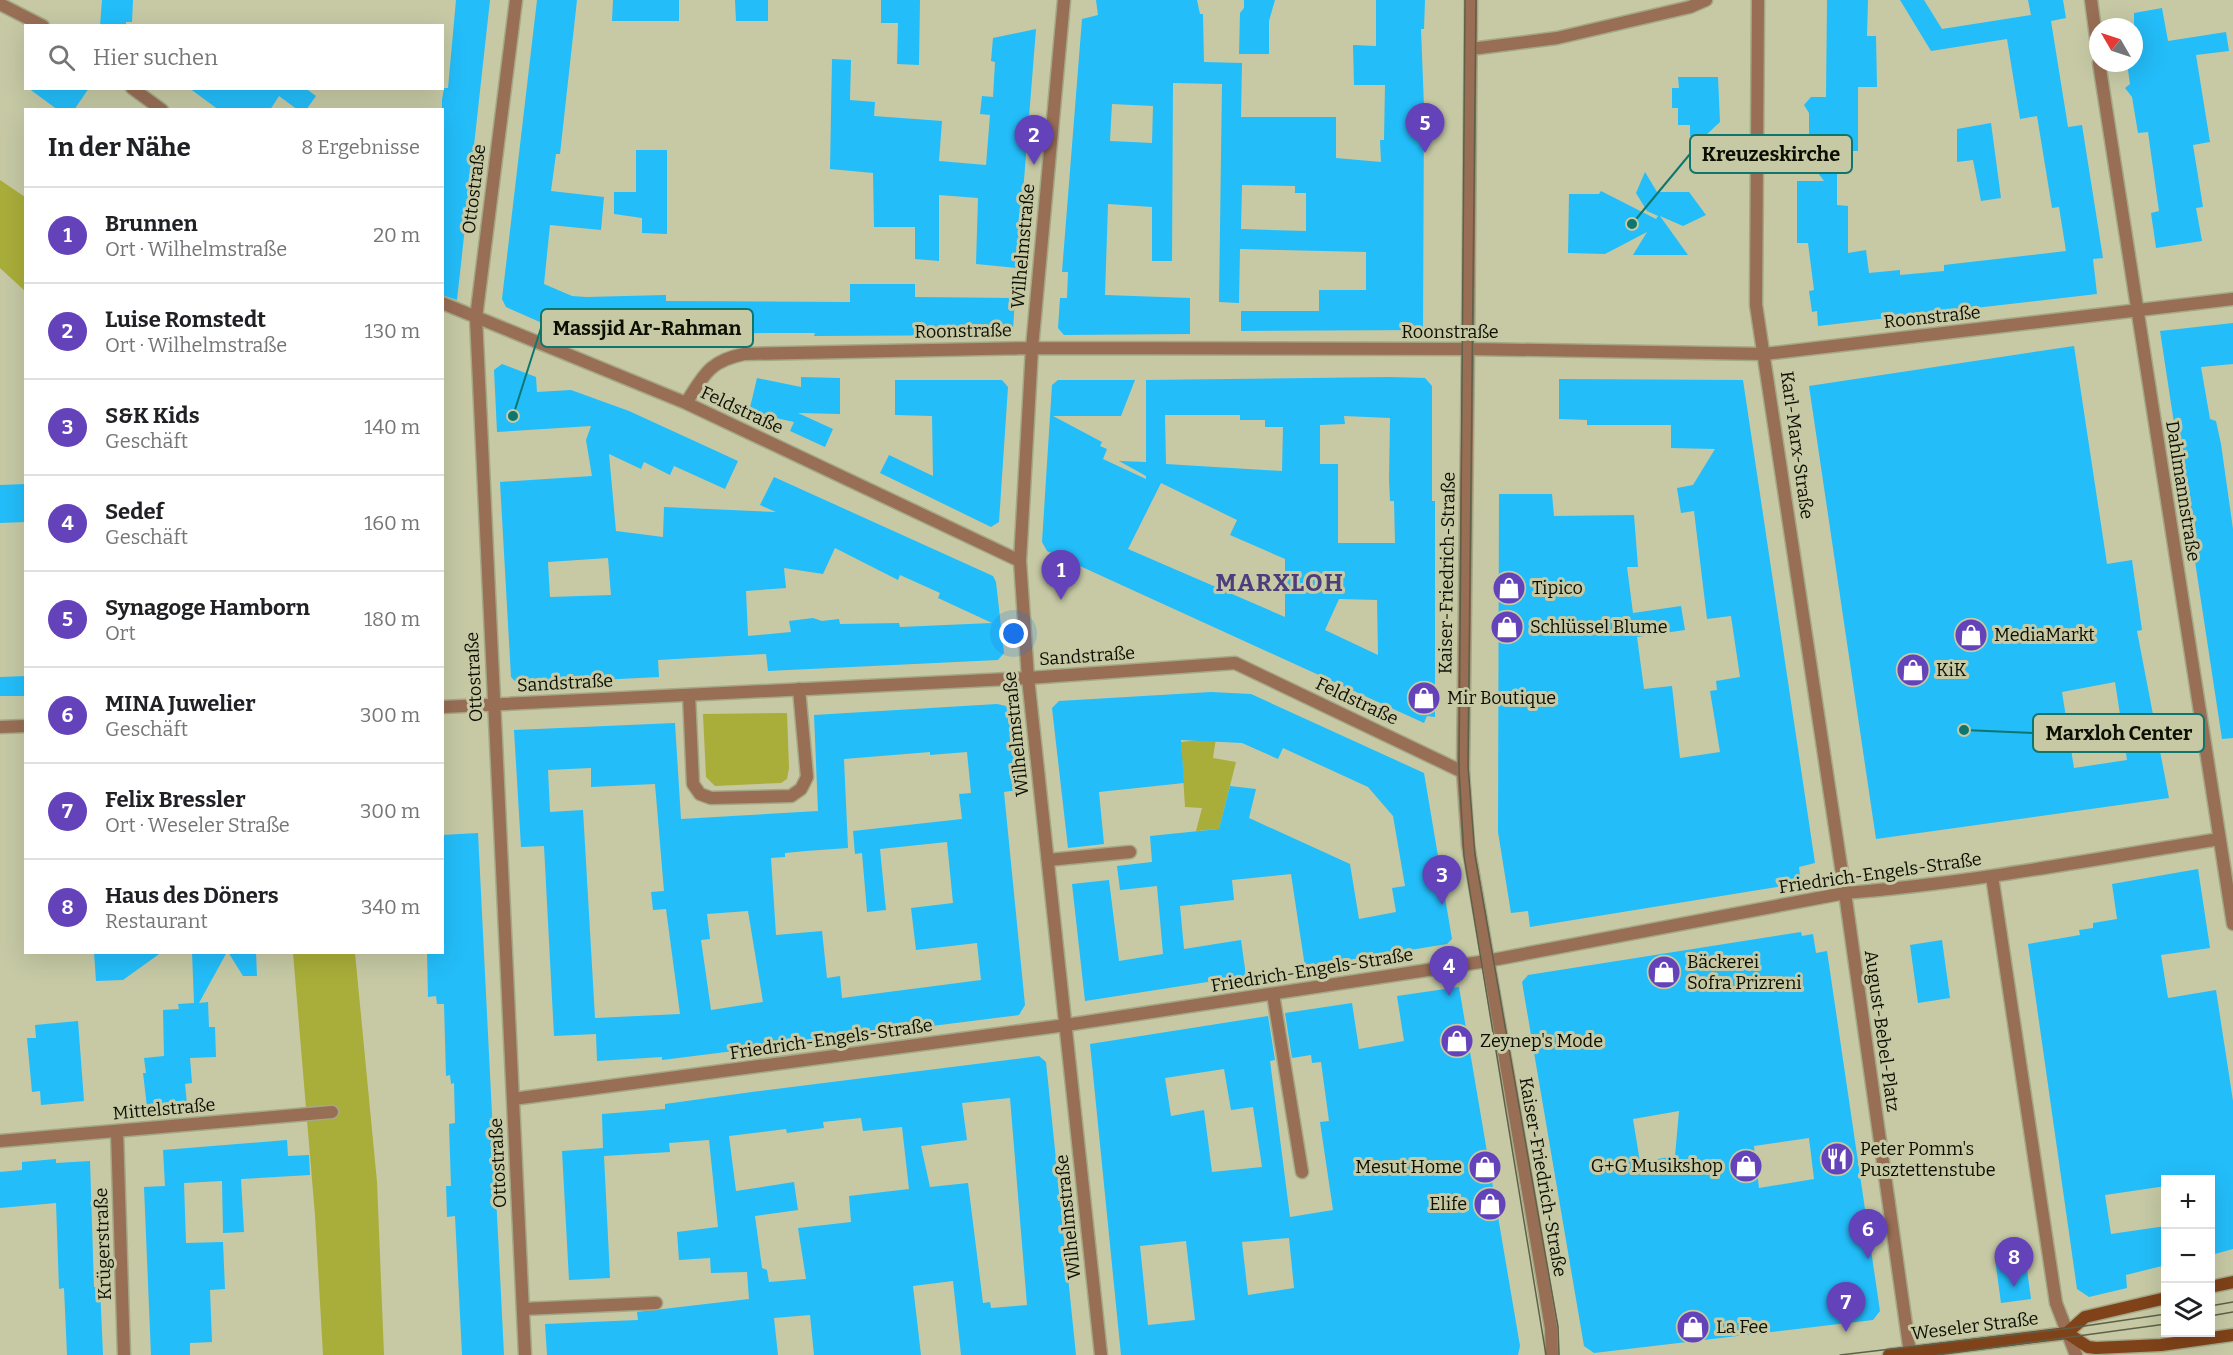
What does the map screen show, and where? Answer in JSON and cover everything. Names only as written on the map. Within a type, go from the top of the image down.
[{"type":"main road","points":[[2215,1286],[2233,1282]]},
{"type":"main road","name":"Weseler Straße","points":[[1888,1355],[2067,1333],[2085,1317],[2161,1299]]},
{"type":"main road","points":[[2067,1333],[2088,1347],[2104,1348],[2160,1345],[2233,1335]]},
{"type":"street","name":"Ottostraße","points":[[516,0],[476,318],[525,1355]]},
{"type":"street","name":"Wilhelmstraße","points":[[1064,0],[1032,348],[1020,561],[1028,678],[1101,1355]]},
{"type":"street","name":"Kaiser-Friedrich-Straße","points":[[1471,0],[1463,772],[1468,845],[1530,1203],[1552,1355]]},
{"type":"street","points":[[1471,49],[1557,38],[1690,7],[1706,0]]},
{"type":"street","name":"Karl-Marx-Straße","points":[[1758,0],[1756,305],[1845,893]]},
{"type":"street","points":[[2091,0],[2093,18]]},
{"type":"street","points":[[0,4],[39,24]]},
{"type":"street","name":"Dahlmannstraße","points":[[2100,72],[2233,924]]},
{"type":"street","points":[[135,90],[159,108]]},
{"type":"street","name":"Roonstraße","points":[[686,403],[707,370],[723,358],[744,354],[1032,348],[1765,354],[2233,300]]},
{"type":"street","name":"Feldstraße","points":[[444,304],[686,403],[1020,561]]},
{"type":"street","name":"Feldstraße","points":[[1235,663],[1463,772]]},
{"type":"street","name":"Sandstraße","points":[[444,707],[1028,678],[1235,663]]},
{"type":"street","points":[[689,695],[693,784],[700,794],[711,798],[790,796],[801,789],[807,777],[799,689]]},
{"type":"street","points":[[0,727],[24,726]]},
{"type":"street","name":"Friedrich-Engels-Straße","points":[[513,1100],[1066,1025],[1273,994],[1487,961],[1845,893],[1904,888],[1992,876],[2219,838]]},
{"type":"street","points":[[1048,860],[1130,852]]},
{"type":"street","points":[[1992,876],[2056,1303],[2076,1355]]},
{"type":"street","name":"August-Bebel-Platz","points":[[1845,893],[1910,1353]]},
{"type":"street","points":[[1273,994],[1302,1172]]},
{"type":"street","name":"Mittelstraße","points":[[0,1141],[332,1112]]},
{"type":"street","name":"Krügerstraße","points":[[117,1131],[124,1355]]},
{"type":"street","points":[[523,1309],[656,1303]]},
{"type":"shaded area","points":[[0,180],[24,196],[24,290],[0,268]]},
{"type":"shaded area","points":[[787,713],[789,768],[787,779],[781,783],[715,786],[706,777],[703,714]]},
{"type":"shaded area","points":[[1216,738],[1213,758],[1236,762],[1219,829],[1196,831],[1202,808],[1185,807],[1181,742]]},
{"type":"shaded area","points":[[293,954],[355,954],[377,1182],[384,1355],[323,1355],[315,1215]]},
{"type":"building","points":[[102,0],[133,0],[132,22],[100,24]]},
{"type":"building","points":[[456,0],[490,0],[457,300],[444,296],[444,108],[442,108],[442,100],[444,88],[448,88]]},
{"type":"building","points":[[537,0],[577,0],[560,154],[556,154],[551,191],[604,197],[601,230],[550,225],[544,284],[572,296],[586,297],[666,295],[666,301],[850,302],[850,284],[915,284],[915,297],[1015,298],[1013,330],[1006,335],[814,336],[815,333],[766,333],[574,337],[506,307],[502,299]]},
{"type":"building","points":[[613,0],[679,0],[679,21],[612,21]]},
{"type":"building","points":[[735,0],[768,0],[768,21],[736,21]]},
{"type":"building","points":[[881,0],[920,0],[919,65],[897,64],[898,23],[881,23]]},
{"type":"building","points":[[1096,0],[1197,0],[1200,14],[1203,14],[1204,62],[1242,63],[1241,117],[1336,117],[1336,158],[1381,162],[1380,140],[1384,140],[1385,85],[1354,85],[1353,45],[1376,46],[1376,0],[1425,0],[1424,29],[1421,29],[1424,107],[1423,330],[1241,331],[1241,311],[1319,311],[1319,290],[1366,290],[1366,252],[1240,249],[1239,303],[1219,302],[1222,84],[1173,83],[1172,261],[1152,261],[1152,207],[1108,204],[1105,295],[1190,298],[1190,334],[1064,335],[1058,328],[1060,298],[1067,298],[1068,272],[1062,272],[1082,19],[1098,15]],"holes":[[[1112,104],[1153,106],[1152,143],[1110,141]],[[1242,185],[1295,186],[1295,193],[1306,193],[1306,231],[1241,229]]]},
{"type":"building","points":[[1244,0],[1275,0],[1269,21],[1269,54],[1239,54],[1240,13],[1244,8]]},
{"type":"building","points":[[1827,0],[1868,0],[1867,36],[1876,36],[1877,87],[1858,87],[1858,151],[1853,151],[1852,163],[1840,163],[1840,168],[1837,168],[1837,205],[1848,206],[1848,253],[1866,250],[1869,273],[1900,270],[1900,275],[1944,271],[1944,265],[2066,251],[2059,207],[2052,208],[2037,116],[2020,119],[2007,39],[1931,51],[1900,0],[1924,0],[1942,29],[2031,15],[2028,0],[2063,0],[2066,18],[2051,21],[2068,127],[2082,125],[2103,258],[2093,259],[2097,294],[1818,326],[1817,311],[1812,312],[1809,291],[1814,290],[1808,243],[1797,243],[1797,181],[1824,181],[1804,154],[1809,148],[1809,113],[1804,105],[1811,97],[1826,97]]},
{"type":"building","points":[[2162,8],[2168,41],[2226,32],[2229,51],[2196,55],[2210,142],[2193,145],[2203,207],[2196,208],[2202,241],[2156,248],[2151,213],[2159,211],[2148,132],[2138,133],[2132,97],[2125,88],[2130,84],[2128,72],[2143,72],[2143,18],[2134,18],[2134,13]]},
{"type":"building","points":[[1036,29],[1017,268],[976,264],[978,198],[939,195],[939,261],[915,259],[915,227],[874,227],[873,173],[830,169],[832,59],[851,60],[850,100],[875,102],[874,116],[942,121],[939,161],[986,165],[990,115],[980,114],[982,96],[993,97],[995,62],[991,61],[993,38]]},
{"type":"building","points":[[1678,77],[1718,77],[1720,122],[1705,136],[1690,136],[1690,125],[1678,125],[1678,108],[1672,108],[1672,88],[1679,88]]},
{"type":"building","points":[[31,90],[88,90],[75,108],[55,108]]},
{"type":"building","points":[[192,90],[308,90],[316,96],[307,108],[295,108],[279,96],[271,108],[216,108]]},
{"type":"building","points":[[1991,123],[2001,198],[1981,201],[1973,160],[1957,162],[1957,129]]},
{"type":"building","points":[[636,150],[667,150],[667,234],[642,233],[642,218],[614,214],[614,192],[636,192]]},
{"type":"building","points":[[1645,172],[1657,192],[1689,192],[1706,215],[1683,226],[1660,216],[1688,255],[1633,255],[1647,232],[1605,254],[1568,253],[1569,194],[1599,194],[1601,191],[1656,219],[1658,216],[1647,211],[1636,193]]},
{"type":"building","points":[[2233,323],[2233,364],[2201,367],[2210,419],[2216,421],[2221,444],[2233,529],[2233,738],[2222,739],[2160,331]]},
{"type":"building","points":[[2074,346],[2107,564],[2132,560],[2142,630],[2137,631],[2169,798],[1876,839],[1809,386]],"holes":[[[2115,682],[2127,760],[2074,768],[2062,692]]]},
{"type":"building","points":[[502,364],[536,377],[537,392],[571,390],[629,411],[738,461],[725,489],[674,466],[670,475],[644,462],[641,469],[609,454],[616,531],[663,537],[664,507],[776,512],[760,505],[774,477],[993,576],[996,582],[1004,653],[998,660],[768,671],[766,654],[658,660],[659,677],[518,684],[511,677],[500,482],[592,476],[586,440],[591,426],[497,432],[494,370]],"holes":[[[835,548],[898,580],[900,575],[940,593],[938,598],[992,623],[900,627],[899,623],[840,624],[839,619],[822,621],[813,618],[789,621],[791,632],[748,636],[746,591],[786,588],[784,568],[823,574]],[[608,558],[611,595],[550,597],[548,562]]]},
{"type":"building","points":[[801,377],[840,378],[840,414],[798,413],[833,429],[825,447],[790,431],[794,422],[749,412],[757,378],[801,387]]},
{"type":"building","points":[[1390,377],[1425,378],[1432,386],[1432,501],[1435,501],[1435,717],[1427,716],[1424,723],[1047,551],[1042,542],[1052,385],[1058,380],[1135,380],[1121,416],[1053,416],[1102,442],[1100,446],[1107,449],[1103,459],[1146,479],[1146,476],[1119,461],[1146,462],[1146,380]],"holes":[[[1165,415],[1240,415],[1240,420],[1265,420],[1265,427],[1283,427],[1282,471],[1166,464]],[[1344,416],[1390,418],[1389,480],[1390,501],[1394,501],[1395,543],[1338,543],[1338,464],[1320,464],[1320,425],[1345,424]],[[1161,483],[1237,520],[1230,535],[1285,559],[1285,617],[1128,549]],[[1339,599],[1377,600],[1378,655],[1325,630]]]},
{"type":"building","points":[[1559,379],[1743,380],[1815,863],[1799,867],[1801,883],[1530,927],[1528,911],[1511,913],[1498,832],[1499,494],[1552,494],[1554,516],[1634,515],[1638,567],[1627,567],[1633,613],[1681,606],[1685,630],[1637,637],[1644,689],[1672,686],[1680,758],[1720,752],[1710,691],[1717,690],[1716,681],[1740,677],[1731,616],[1707,619],[1694,511],[1681,513],[1677,488],[1693,485],[1715,449],[1671,448],[1671,425],[1587,425],[1587,420],[1559,419]]},
{"type":"building","points":[[895,380],[1002,380],[1008,387],[999,522],[991,527],[880,473],[889,455],[933,476],[932,416],[895,415]]},
{"type":"building","points":[[24,484],[24,522],[0,523],[0,485]]},
{"type":"building","points":[[24,676],[24,696],[0,696],[0,677]]},
{"type":"building","points":[[1211,692],[1251,694],[1424,773],[1452,939],[1447,944],[1305,967],[1291,874],[1232,880],[1234,900],[1180,906],[1184,949],[1241,940],[1246,976],[1085,1001],[1072,884],[1109,880],[1119,961],[1163,954],[1157,886],[1120,890],[1117,866],[1152,862],[1150,836],[1219,829],[1230,786],[1256,789],[1249,818],[1350,864],[1359,919],[1396,912],[1392,888],[1405,886],[1393,816],[1368,787],[1283,748],[1278,759],[1242,743],[1181,740],[1184,783],[1099,792],[1104,844],[1068,848],[1052,708],[1059,701]]},
{"type":"building","points":[[997,704],[1006,706],[1010,715],[1018,790],[1004,792],[1025,1005],[1019,1015],[662,1060],[662,1057],[597,1061],[596,1034],[554,1036],[544,846],[521,847],[514,730],[675,723],[681,819],[818,811],[814,715]],"holes":[[[930,752],[930,755],[967,752],[971,793],[959,794],[962,819],[853,831],[855,854],[862,853],[867,912],[886,910],[880,849],[947,842],[953,903],[911,908],[916,950],[977,943],[981,980],[842,998],[840,976],[827,978],[822,931],[776,935],[771,858],[785,857],[785,853],[848,848],[844,759]],[[591,768],[591,787],[655,784],[664,891],[651,892],[653,910],[666,909],[680,1014],[595,1018],[583,810],[550,812],[548,770]],[[748,911],[763,1002],[711,1010],[701,940],[710,939],[707,914]]]},
{"type":"building","points":[[478,833],[504,1355],[462,1355],[455,1216],[447,1217],[446,1186],[451,1186],[449,1124],[455,1123],[454,1083],[451,1084],[450,1075],[446,1076],[444,1004],[437,1004],[436,996],[428,997],[427,954],[444,954],[444,835]]},
{"type":"building","points":[[2198,869],[2210,948],[2161,955],[2168,998],[2216,990],[2233,1101],[2233,1249],[2215,1254],[2215,1175],[2161,1175],[2161,1187],[2105,1195],[2111,1234],[2161,1227],[2161,1266],[2126,1275],[2127,1288],[2089,1297],[2077,1289],[2028,944],[2080,935],[2079,930],[2093,928],[2093,923],[2117,919],[2112,884]]},
{"type":"building","points":[[1801,932],[1802,936],[1813,934],[1816,953],[1827,951],[1880,1311],[1873,1320],[1594,1353],[1584,1346],[1522,982],[1528,975]],"holes":[[[1679,1111],[1675,1156],[1640,1162],[1633,1119]],[[1809,1138],[1814,1179],[1759,1188],[1754,1146]]]},
{"type":"building","points":[[1942,940],[1950,998],[1918,1003],[1910,945]]},
{"type":"building","points":[[94,954],[159,954],[123,980],[96,981]]},
{"type":"building","points":[[192,954],[226,954],[199,1003],[208,1002],[209,1027],[215,1027],[216,1057],[190,1058],[192,1083],[185,1084],[187,1104],[147,1107],[143,1073],[146,1073],[144,1058],[164,1056],[163,1010],[179,1009],[178,1004],[194,1003]]},
{"type":"building","points":[[229,954],[256,954],[257,976],[243,976]]},
{"type":"building","points":[[1459,987],[1520,1346],[1518,1355],[1121,1355],[1090,1044],[1268,1016],[1275,1060],[1270,1061],[1290,1217],[1333,1210],[1320,1122],[1329,1121],[1321,1062],[1312,1063],[1311,1055],[1292,1058],[1285,1013],[1352,1003],[1359,1049],[1404,1041],[1397,996]],"holes":[[[1224,1069],[1231,1110],[1253,1107],[1262,1167],[1212,1172],[1204,1110],[1171,1116],[1165,1078]],[[1289,1238],[1294,1288],[1248,1295],[1242,1242]],[[1186,1241],[1195,1320],[1148,1325],[1140,1246]]]},
{"type":"building","points":[[78,1021],[84,1101],[41,1105],[40,1091],[32,1092],[27,1038],[36,1038],[35,1025]]},
{"type":"building","points":[[1039,1056],[1046,1062],[1076,1355],[961,1355],[953,1281],[913,1286],[921,1355],[814,1355],[810,1315],[774,1318],[778,1355],[547,1355],[545,1324],[638,1320],[637,1312],[749,1299],[747,1272],[711,1273],[710,1258],[679,1260],[677,1232],[718,1227],[709,1140],[669,1143],[670,1152],[604,1156],[610,1278],[569,1280],[562,1151],[603,1148],[602,1114],[665,1109],[665,1104]],"holes":[[[1010,1098],[1027,1305],[991,1308],[990,1302],[983,1303],[968,1183],[930,1187],[921,1146],[967,1140],[962,1103]],[[861,1118],[863,1131],[902,1127],[909,1189],[849,1196],[851,1222],[798,1228],[806,1279],[769,1282],[767,1270],[762,1268],[755,1216],[798,1210],[794,1182],[736,1191],[729,1136],[786,1129],[787,1133],[824,1128],[823,1122]]]},
{"type":"building","points":[[287,1140],[288,1156],[309,1155],[310,1175],[241,1179],[244,1232],[223,1233],[222,1181],[184,1183],[186,1243],[223,1242],[225,1289],[210,1290],[212,1342],[190,1343],[190,1355],[151,1355],[144,1187],[165,1186],[163,1150]]},
{"type":"building","points":[[56,1159],[56,1163],[90,1161],[94,1287],[100,1287],[103,1355],[67,1355],[64,1288],[59,1289],[56,1203],[0,1208],[0,1172],[22,1170],[22,1162]]},
{"type":"building","points":[[2025,1255],[2031,1299],[2001,1303],[1995,1259]]},
{"type":"tram line","points":[[1465,0],[1459,770],[1464,856],[1546,1355]]},
{"type":"tram line","points":[[1476,0],[1468,766],[1475,855],[1558,1327],[1559,1355]]},
{"type":"tram line","points":[[2215,1305],[2233,1302]]},
{"type":"tram line","points":[[2215,1315],[2233,1312]]},
{"type":"tram line","points":[[1840,1355],[2071,1328],[2161,1315]]},
{"type":"tram line","points":[[1937,1355],[2161,1325]]},
{"type":"place","name":"Synagoge Hamborn","points":[[1425,153]]},
{"type":"place","name":"Luise Romstedt","points":[[1034,165]]},
{"type":"place","name":"Kreuzeskirche","points":[[1632,224]]},
{"type":"place","name":"Massjid Ar-Rahman","points":[[513,416]]},
{"type":"place","name":"Tipico","points":[[1509,588]]},
{"type":"place","name":"Brunnen","points":[[1061,600]]},
{"type":"place","name":"Schlüssel Blume","points":[[1507,627]]},
{"type":"place","name":"MediaMarkt","points":[[1971,635]]},
{"type":"place","name":"KiK","points":[[1913,670]]},
{"type":"place","name":"Mir Boutique","points":[[1424,698]]},
{"type":"place","name":"Marxloh Center","points":[[1964,730]]},
{"type":"place","name":"S&K Kids","points":[[1442,905]]},
{"type":"place","name":"Bäckerei Sofra Prizreni","points":[[1664,972]]},
{"type":"place","name":"Sedef","points":[[1449,996]]},
{"type":"place","name":"Zeynep's Mode","points":[[1457,1041]]},
{"type":"place","name":"Peter Pomm's Pusztettenstube","points":[[1837,1159]]},
{"type":"place","name":"G+G Musikshop","points":[[1746,1166]]},
{"type":"place","name":"Mesut Home","points":[[1485,1167]]},
{"type":"place","name":"Elife","points":[[1490,1204]]},
{"type":"place","name":"MINA Juwelier","points":[[1868,1259]]},
{"type":"place","name":"Haus des Döners","points":[[2014,1287]]},
{"type":"place","name":"La Fee","points":[[1693,1327]]},
{"type":"place","name":"Felix Bressler","points":[[1846,1332]]},
{"type":"district","name":"MARXLOH","points":[[1280,583]]}]
